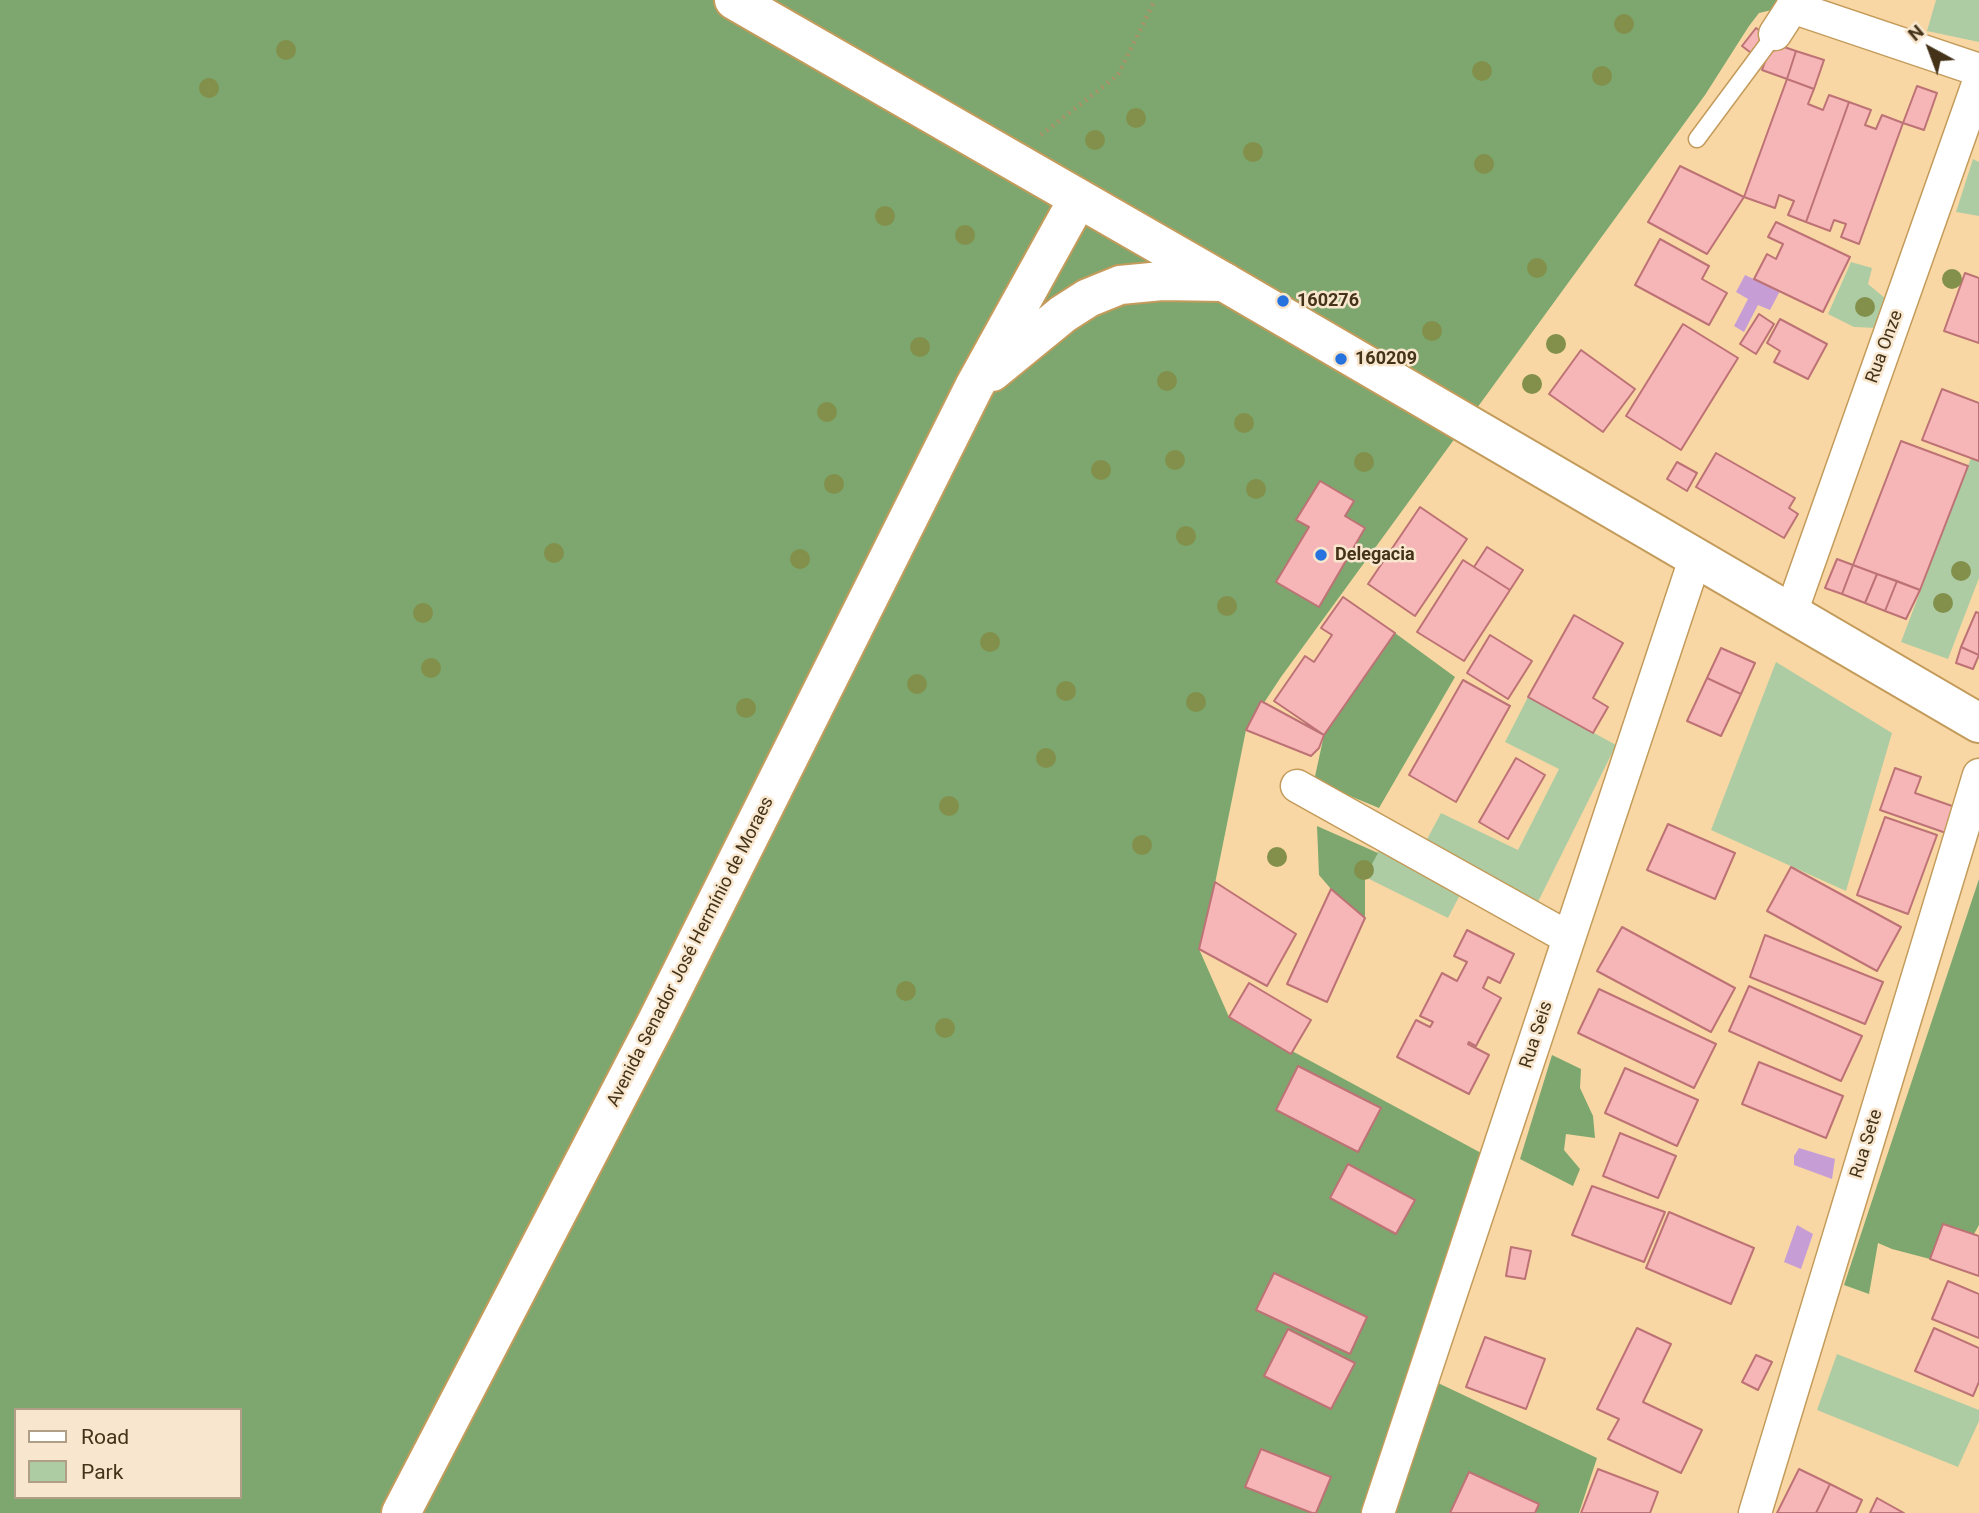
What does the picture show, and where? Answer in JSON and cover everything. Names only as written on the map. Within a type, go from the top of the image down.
[{"type":"street","points":[[734,0],[1696,556],[1979,723]]},
{"type":"street","points":[[1775,34],[1795,4],[1979,70]]},
{"type":"street","name":"Rua Onze","points":[[1791,613],[1979,81]]},
{"type":"street","name":"Avenida Senador José Hermínio de Moraes","points":[[401,1513],[656,1023],[975,387],[1078,199]]},
{"type":"street","name":"Avenida Senador José Hermínio de Moraes","points":[[975,387],[1053,322],[1088,298],[1120,285],[1162,281],[1224,282]]},
{"type":"street","name":"Rua Seis","points":[[1378,1513],[1696,556]]},
{"type":"street","name":"Rua Sete","points":[[1755,1513],[1979,775]]},
{"type":"street","points":[[1297,786],[1569,938]]},
{"type":"lane","points":[[1698,139],[1775,34]]},
{"type":"path","points":[[1037,138],[1118,75],[1155,0]]},
{"type":"green space","points":[[0,0],[1782,0],[1776,9],[1759,13],[1749,26],[1705,95],[1281,677],[1246,730],[1208,918],[1199,949],[1229,1017],[1483,1154],[1362,1513],[0,1513]]},
{"type":"green space","points":[[1936,0],[1979,0],[1979,42],[1927,31]]},
{"type":"green space","points":[[1973,159],[1979,162],[1979,216],[1956,212]]},
{"type":"green space","points":[[1851,262],[1872,268],[1868,284],[1886,299],[1877,328],[1854,327],[1828,314]]},
{"type":"green space","points":[[1971,458],[1979,461],[1979,578],[1948,659],[1901,642]]},
{"type":"green space","points":[[1395,633],[1455,677],[1379,808],[1314,781],[1324,735]]},
{"type":"green space","points":[[1776,662],[1892,733],[1846,891],[1711,830]]},
{"type":"green space","points":[[1528,697],[1616,745],[1528,922],[1463,889],[1448,918],[1365,877],[1391,825],[1425,843],[1441,813],[1518,850],[1559,769],[1505,742]]},
{"type":"green space","points":[[1317,826],[1378,853],[1365,877],[1365,918],[1319,875]]},
{"type":"green space","points":[[1979,879],[1979,1225],[1974,1234],[1943,1224],[1930,1259],[1878,1243],[1869,1294],[1844,1285]]},
{"type":"green space","points":[[1552,1055],[1581,1069],[1580,1088],[1593,1116],[1595,1138],[1566,1134],[1564,1150],[1580,1169],[1573,1186],[1520,1159]]},
{"type":"green space","points":[[1837,1354],[1979,1410],[1979,1421],[1958,1467],[1817,1410]]},
{"type":"green space","points":[[1438,1383],[1597,1458],[1579,1513],[1389,1513]]},
{"type":"shaded area","points":[[1745,275],[1780,291],[1770,310],[1758,305],[1744,332],[1734,326],[1748,299],[1736,292]]},
{"type":"shaded area","points":[[1799,1148],[1835,1159],[1832,1179],[1794,1165],[1794,1156]]},
{"type":"shaded area","points":[[1797,1225],[1813,1234],[1801,1269],[1784,1262]]},
{"type":"building","points":[[1756,28],[1767,36],[1755,56],[1742,46]]},
{"type":"building","points":[[1772,43],[1796,51],[1787,79],[1762,70]]},
{"type":"building","points":[[1796,51],[1824,60],[1814,89],[1787,79]]},
{"type":"building","points":[[1787,79],[1814,89],[1808,104],[1823,110],[1829,95],[1849,102],[1806,222],[1788,215],[1794,201],[1779,195],[1775,208],[1744,197]]},
{"type":"building","points":[[1917,86],[1937,93],[1924,130],[1903,123]]},
{"type":"building","points":[[1849,102],[1871,110],[1865,125],[1876,129],[1882,115],[1903,123],[1859,244],[1841,237],[1846,224],[1834,220],[1830,231],[1806,222]]},
{"type":"building","points":[[1680,166],[1744,197],[1707,254],[1648,222]]},
{"type":"building","points":[[1776,222],[1850,257],[1823,312],[1754,279],[1767,254],[1776,259],[1783,244],[1768,237]]},
{"type":"building","points":[[1660,239],[1709,266],[1702,279],[1727,293],[1709,325],[1635,285]]},
{"type":"building","points":[[1965,273],[1979,278],[1979,343],[1944,331]]},
{"type":"building","points":[[1759,314],[1774,324],[1756,354],[1740,344]]},
{"type":"building","points":[[1780,319],[1827,344],[1808,379],[1774,362],[1780,351],[1767,343]]},
{"type":"building","points":[[1683,324],[1738,358],[1681,450],[1626,416]]},
{"type":"building","points":[[1581,350],[1635,389],[1603,432],[1549,394]]},
{"type":"building","points":[[1942,389],[1979,403],[1979,461],[1922,440]]},
{"type":"building","points":[[1901,441],[1968,466],[1920,590],[1853,565]]},
{"type":"building","points":[[1716,453],[1795,498],[1789,508],[1798,514],[1784,538],[1696,487]]},
{"type":"building","points":[[1677,462],[1697,473],[1687,491],[1667,479]]},
{"type":"building","name":"Delegacia","points":[[1320,481],[1354,501],[1345,516],[1365,528],[1319,607],[1276,582],[1309,527],[1296,520]]},
{"type":"building","points":[[1420,507],[1467,539],[1415,616],[1368,584]]},
{"type":"building","points":[[1487,547],[1523,570],[1510,590],[1474,567]]},
{"type":"building","points":[[1837,559],[1853,565],[1842,594],[1825,588]]},
{"type":"building","points":[[1463,560],[1510,590],[1464,661],[1417,632]]},
{"type":"building","points":[[1853,565],[1877,574],[1865,603],[1842,594]]},
{"type":"building","points":[[1877,574],[1897,581],[1885,611],[1865,603]]},
{"type":"building","points":[[1897,581],[1920,590],[1906,619],[1885,611]]},
{"type":"building","points":[[1343,597],[1395,633],[1324,735],[1274,701],[1305,656],[1314,662],[1332,635],[1321,628]]},
{"type":"building","points":[[1976,612],[1979,613],[1979,655],[1961,647]]},
{"type":"building","points":[[1574,615],[1623,643],[1593,698],[1608,707],[1593,733],[1528,697]]},
{"type":"building","points":[[1490,635],[1532,661],[1508,699],[1467,673]]},
{"type":"building","points":[[1961,647],[1979,655],[1973,669],[1956,663]]},
{"type":"building","points":[[1721,648],[1755,663],[1741,694],[1707,678]]},
{"type":"building","points":[[1707,678],[1741,694],[1721,736],[1687,721]]},
{"type":"building","points":[[1463,680],[1510,706],[1456,802],[1409,775]]},
{"type":"building","points":[[1261,701],[1324,735],[1319,748],[1311,756],[1246,730]]},
{"type":"building","points":[[1516,758],[1545,775],[1508,839],[1479,822]]},
{"type":"building","points":[[1895,768],[1921,777],[1915,793],[1955,807],[1946,833],[1880,810]]},
{"type":"building","points":[[1885,817],[1937,835],[1908,914],[1857,895]]},
{"type":"building","points":[[1668,824],[1735,853],[1715,899],[1647,870]]},
{"type":"building","points":[[1791,867],[1901,927],[1877,971],[1767,911]]},
{"type":"building","points":[[1215,882],[1296,934],[1267,986],[1199,949]]},
{"type":"building","points":[[1331,889],[1365,918],[1327,1002],[1287,984]]},
{"type":"building","points":[[1622,927],[1735,988],[1711,1032],[1597,971]]},
{"type":"building","points":[[1467,930],[1514,954],[1500,983],[1488,977],[1483,988],[1501,998],[1476,1046],[1469,1042],[1468,1044],[1489,1055],[1469,1094],[1397,1057],[1416,1020],[1430,1027],[1433,1022],[1420,1016],[1442,973],[1457,981],[1467,962],[1454,956]]},
{"type":"building","points":[[1765,935],[1883,982],[1865,1024],[1750,977]]},
{"type":"building","points":[[1249,983],[1311,1020],[1291,1054],[1229,1017]]},
{"type":"building","points":[[1749,986],[1862,1036],[1841,1081],[1729,1031]]},
{"type":"building","points":[[1599,989],[1716,1044],[1694,1088],[1578,1033]]},
{"type":"building","points":[[1759,1062],[1843,1096],[1826,1138],[1742,1104]]},
{"type":"building","points":[[1298,1066],[1381,1108],[1358,1152],[1276,1110]]},
{"type":"building","points":[[1625,1068],[1698,1100],[1677,1146],[1605,1113]]},
{"type":"building","points":[[1620,1133],[1676,1156],[1658,1198],[1603,1176]]},
{"type":"building","points":[[1348,1164],[1415,1200],[1396,1234],[1330,1198]]},
{"type":"building","points":[[1592,1186],[1665,1212],[1644,1262],[1572,1235]]},
{"type":"building","points":[[1669,1212],[1754,1248],[1731,1304],[1646,1268]]},
{"type":"building","points":[[1943,1224],[1979,1236],[1979,1276],[1930,1259]]},
{"type":"building","points":[[1511,1247],[1531,1251],[1525,1279],[1506,1276]]},
{"type":"building","points":[[1274,1273],[1367,1317],[1350,1354],[1256,1310]]},
{"type":"building","points":[[1948,1281],[1979,1294],[1979,1338],[1932,1319]]},
{"type":"building","points":[[1637,1328],[1671,1344],[1643,1402],[1702,1430],[1681,1473],[1608,1439],[1619,1419],[1597,1409]]},
{"type":"building","points":[[1934,1328],[1979,1348],[1979,1382],[1973,1396],[1915,1371]]},
{"type":"building","points":[[1288,1329],[1355,1363],[1331,1409],[1264,1376]]},
{"type":"building","points":[[1485,1337],[1545,1359],[1526,1409],[1466,1387]]},
{"type":"building","points":[[1756,1355],[1772,1362],[1758,1390],[1742,1382]]},
{"type":"building","points":[[1261,1449],[1331,1477],[1316,1513],[1245,1487]]},
{"type":"building","points":[[1598,1469],[1658,1492],[1650,1513],[1581,1513]]},
{"type":"building","points":[[1799,1469],[1830,1484],[1816,1513],[1777,1513]]},
{"type":"building","points":[[1469,1472],[1539,1504],[1535,1513],[1450,1513]]},
{"type":"building","points":[[1830,1484],[1862,1500],[1856,1513],[1816,1513]]},
{"type":"building","points":[[1877,1498],[1904,1513],[1870,1513]]},
{"type":"place","name":"160276","points":[[1283,301]]},
{"type":"place","name":"160209","points":[[1341,359]]},
{"type":"place","name":"Delegacia","points":[[1321,555]]}]
